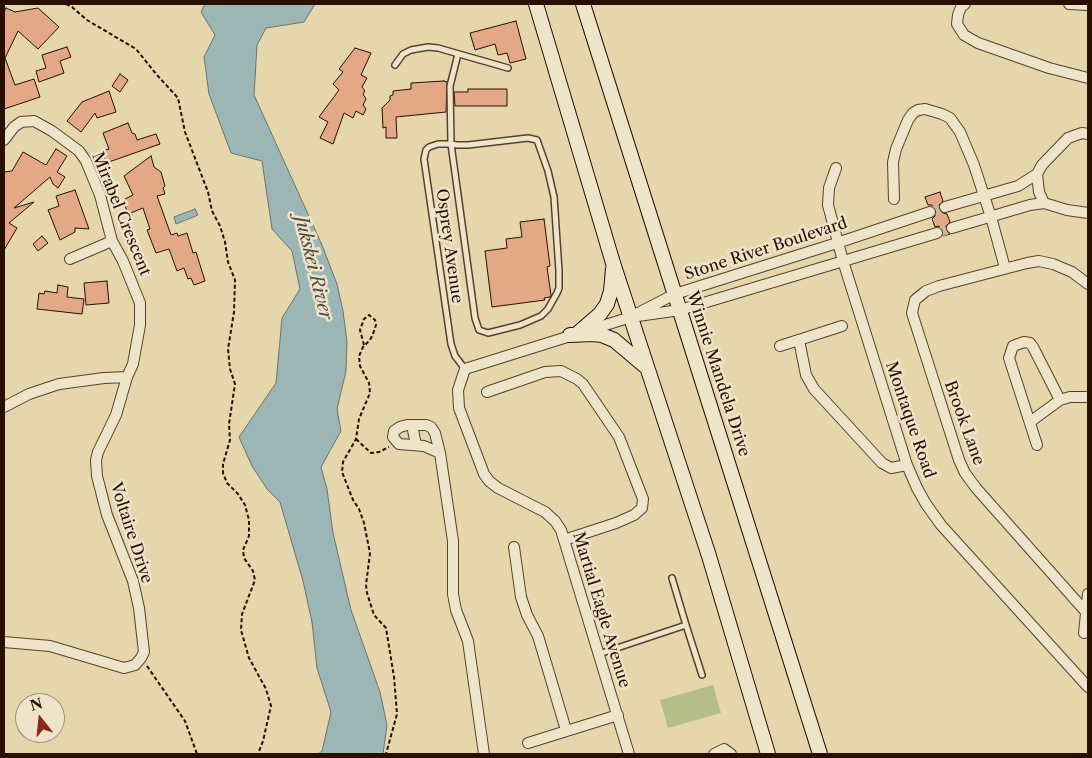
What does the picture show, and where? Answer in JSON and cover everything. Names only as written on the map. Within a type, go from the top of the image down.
[{"type":"main road","points":[[536,4],[613,263],[709,556],[768,754]]},
{"type":"main road","name":"Winnie Mandela Drive","points":[[584,4],[820,754]]},
{"type":"main road","points":[[574,334],[600,314],[607,304],[611,291],[613,263]]},
{"type":"main road","points":[[574,334],[602,335],[614,340],[648,370]]},
{"type":"street","points":[[965,4],[961,7],[957,24],[964,35],[978,43],[1049,68],[1088,78]]},
{"type":"street","points":[[1070,4],[1088,5]]},
{"type":"street","points":[[894,199],[892,178],[896,149],[908,120],[918,110],[925,109],[950,118],[955,124],[974,165],[1005,268]]},
{"type":"street","name":"Mirabel Crescent","points":[[4,140],[14,127],[21,122],[34,121],[52,131],[79,151],[86,161],[100,195],[112,241],[123,260],[140,303],[138,345],[127,377]]},
{"type":"street","points":[[945,207],[1018,186],[1037,174],[1042,165],[1068,138],[1082,133],[1088,134]]},
{"type":"street","name":"Montaque Road","points":[[836,168],[828,199],[837,243],[907,465],[926,504],[941,525],[1088,687]]},
{"type":"street","points":[[1037,174],[1039,192],[1044,203]]},
{"type":"street","points":[[952,228],[1030,205],[1044,203],[1067,210],[1088,213]]},
{"type":"street","name":"Stone River Boulevard","points":[[631,317],[675,294],[930,212]]},
{"type":"street","name":"Stone River Boulevard","points":[[631,317],[680,310],[937,232]]},
{"type":"street","points":[[70,259],[112,241]]},
{"type":"street","name":"Brook Lane","points":[[1086,612],[976,488],[965,473],[959,460],[912,313],[915,300],[926,291],[1005,268],[1039,261],[1053,264],[1072,272],[1088,284]]},
{"type":"street","points":[[465,369],[631,317]]},
{"type":"street","points":[[780,346],[842,326]]},
{"type":"street","points":[[799,340],[806,375],[814,389],[882,463],[891,468],[907,465]]},
{"type":"street","points":[[1036,445],[1010,358],[1013,346],[1024,342],[1030,343],[1060,400]]},
{"type":"street","name":"Martial Eagle Avenue","points":[[465,369],[458,390],[459,408],[484,474],[498,488],[545,512],[561,530],[629,754]]},
{"type":"street","points":[[487,392],[545,372],[561,371],[578,379],[583,384],[619,437],[643,499],[642,508],[616,523],[564,540]]},
{"type":"street","points":[[4,407],[30,394],[59,384],[127,377]]},
{"type":"street","name":"Voltaire Drive","points":[[127,377],[116,415],[96,460],[97,476],[103,501],[132,582],[139,608],[145,645],[141,658]]},
{"type":"street","points":[[1030,422],[1060,400],[1070,397],[1088,397]]},
{"type":"street","points":[[412,425],[416,445]]},
{"type":"street","points":[[440,453],[424,446],[403,445],[396,442],[393,434],[400,427],[426,425],[431,427],[437,436],[440,453],[453,541],[452,594],[468,641],[484,754]]},
{"type":"street","points":[[514,547],[521,597],[527,616],[538,636],[566,730]]},
{"type":"street","points":[[1084,633],[1088,594]]},
{"type":"street","points":[[4,642],[50,646],[124,668],[135,665],[141,658]]},
{"type":"street","points":[[528,743],[618,715]]},
{"type":"street","points":[[714,754],[724,749],[731,754]]},
{"type":"lane","points":[[395,65],[404,54],[428,47],[438,48],[508,68]]},
{"type":"lane","points":[[450,144],[468,145],[528,138],[534,139],[539,143],[554,197],[559,288],[548,309],[536,318],[520,325],[488,333],[479,330],[475,318],[450,144],[450,86],[458,54]]},
{"type":"lane","name":"Osprey Avenue","points":[[450,144],[429,147],[426,150],[424,159],[451,344],[455,356],[465,369]]},
{"type":"lane","points":[[672,578],[702,675]]},
{"type":"lane","points":[[599,654],[686,625]]},
{"type":"path","points":[[66,4],[87,20],[136,48],[178,98],[185,132],[208,192],[212,210],[220,226],[228,262],[235,280],[234,312],[228,350],[230,369],[235,384],[228,424],[230,440],[223,464],[223,473],[227,483],[238,494],[245,505],[250,520],[249,536],[243,550],[244,558],[253,571],[255,580],[242,614],[241,630],[249,658],[266,689],[271,706],[264,741],[258,754]]},
{"type":"path","points":[[113,4],[118,4]]},
{"type":"path","points":[[364,345],[360,330],[364,319],[369,315],[375,320],[376,325],[373,334],[364,345],[359,356],[360,366],[369,382],[370,393],[359,419],[356,439],[343,462],[342,472],[359,510],[367,538],[370,553],[366,585],[367,593],[374,615],[386,628],[394,677],[397,714],[386,754]]},
{"type":"path","points":[[356,439],[371,453],[375,454],[396,442]]},
{"type":"path","points":[[141,658],[185,721],[197,754]]},
{"type":"green space","points":[[713,685],[721,713],[668,728],[660,700]]},
{"type":"water","name":"Jukskei River","points":[[205,4],[315,4],[304,22],[266,28],[257,45],[254,95],[322,245],[337,284],[343,311],[347,342],[346,371],[337,409],[341,431],[321,467],[327,489],[333,533],[351,610],[380,692],[387,725],[383,754],[318,754],[322,751],[331,712],[317,668],[312,622],[303,581],[280,502],[267,489],[252,466],[239,437],[276,383],[282,318],[300,289],[292,251],[272,229],[262,161],[231,153],[209,94],[204,57],[215,35],[201,12]]},
{"type":"water","points":[[195,209],[198,215],[176,224],[174,217]]},
{"type":"building","points":[[6,8],[15,12],[38,8],[59,27],[38,49],[18,31],[5,58],[15,85],[34,79],[40,97],[4,109],[4,12]]},
{"type":"building","points":[[516,21],[526,59],[510,63],[507,53],[498,55],[495,44],[475,50],[470,33]]},
{"type":"building","points":[[67,47],[71,57],[60,61],[64,73],[39,82],[36,71],[46,68],[42,55]]},
{"type":"building","points":[[355,48],[371,53],[361,75],[367,78],[362,87],[365,91],[363,94],[366,99],[363,105],[366,109],[363,115],[356,111],[353,118],[344,113],[333,144],[320,138],[328,122],[319,117],[339,90],[333,84],[343,72],[339,69]]},
{"type":"building","points":[[120,74],[128,80],[120,92],[112,86]]},
{"type":"building","points":[[447,82],[446,112],[396,117],[397,138],[386,138],[386,127],[383,128],[382,108],[390,100],[393,91],[411,89],[411,83]]},
{"type":"building","points":[[468,89],[507,89],[507,106],[455,106],[454,92],[468,92]]},
{"type":"building","points":[[109,91],[116,112],[97,118],[95,113],[81,132],[67,121],[82,102]]},
{"type":"building","points":[[128,123],[137,140],[156,134],[160,144],[106,163],[102,151],[109,149],[103,133]]},
{"type":"building","points":[[56,149],[67,156],[57,172],[65,177],[58,188],[53,184],[50,177],[14,208],[34,202],[9,223],[17,228],[4,250],[4,172],[12,171],[23,152],[46,165]]},
{"type":"building","points":[[151,156],[154,167],[161,172],[165,186],[163,188],[165,194],[157,196],[171,235],[177,233],[178,236],[187,233],[193,253],[196,252],[205,281],[194,285],[191,278],[188,279],[184,268],[177,271],[169,249],[156,253],[147,230],[150,229],[143,208],[128,214],[123,200],[133,195],[124,176]]},
{"type":"building","points":[[75,190],[89,229],[75,228],[75,232],[60,240],[48,210],[59,206],[56,196]]},
{"type":"building","points":[[940,192],[943,201],[939,205],[939,209],[947,214],[950,222],[945,227],[950,234],[943,236],[943,231],[939,226],[935,227],[932,219],[937,214],[936,209],[932,205],[928,205],[925,197]]},
{"type":"building","points":[[544,219],[550,266],[547,267],[550,297],[544,298],[545,300],[492,307],[485,251],[507,248],[506,239],[522,237],[520,222]]},
{"type":"building","points":[[42,236],[48,243],[38,251],[33,244]]},
{"type":"building","points":[[107,281],[109,303],[86,305],[84,283]]},
{"type":"building","points":[[58,285],[68,287],[67,297],[84,299],[82,314],[37,309],[39,293],[44,294],[45,291],[57,293]]},
{"type":"tunnel","points":[[930,212],[945,207]]},
{"type":"tunnel","points":[[937,233],[952,228]]}]
